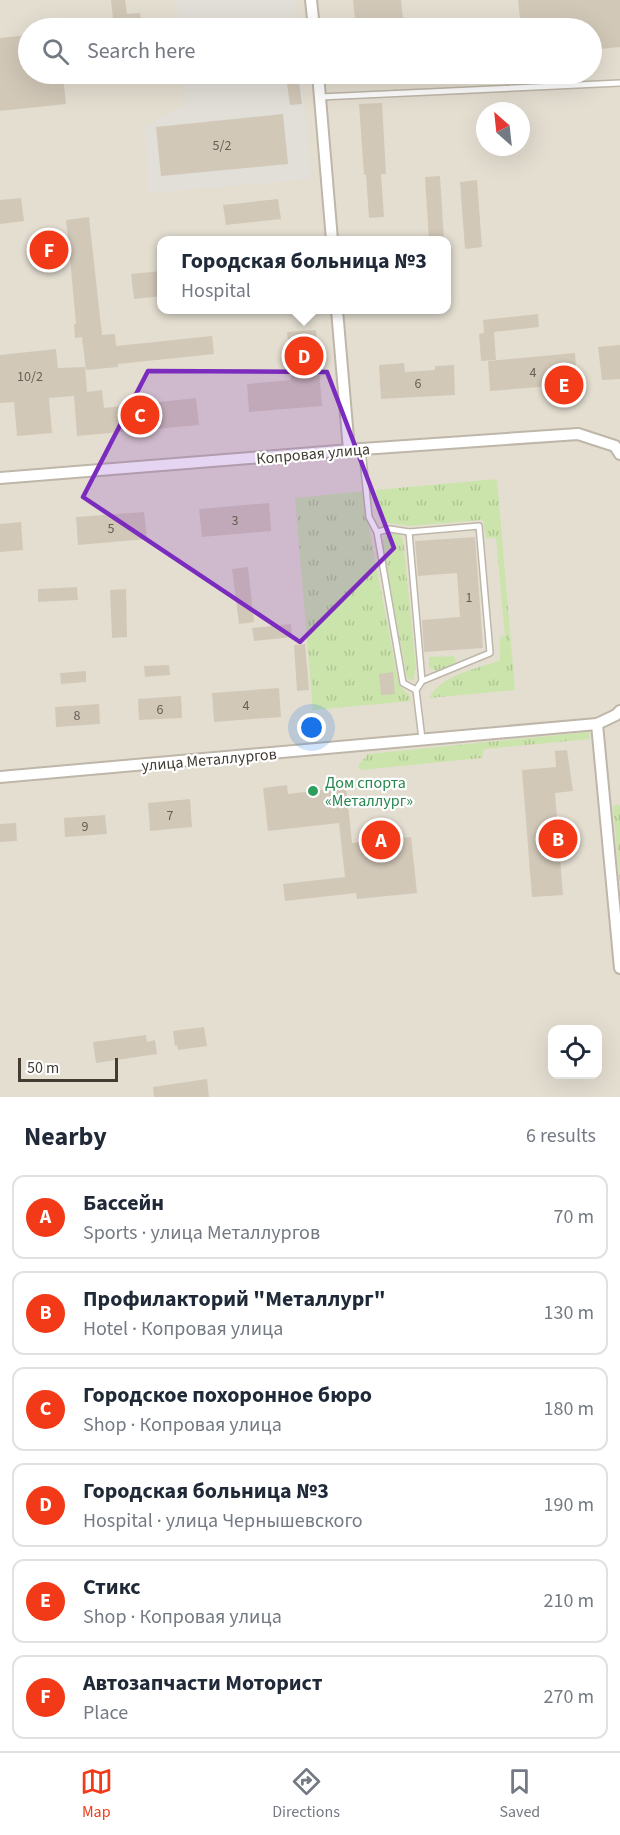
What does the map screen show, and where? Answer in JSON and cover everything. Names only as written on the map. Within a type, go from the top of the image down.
[{"type":"street","points":[[311,0],[313,18]]},
{"type":"street","points":[[319,84],[332,236]]},
{"type":"street","points":[[337,314],[349,450]]},
{"type":"street","name":"Копровая улица","points":[[0,478],[579,434],[615,446],[620,453]]},
{"type":"street","points":[[620,711],[597,724],[620,968]]},
{"type":"street","name":"улица Металлургов","points":[[0,777],[597,724]]},
{"type":"lane","points":[[602,84],[620,83]]},
{"type":"lane","points":[[320,97],[599,84]]},
{"type":"lane","points":[[362,449],[369,517],[377,532],[403,683],[416,690]]},
{"type":"lane","points":[[377,532],[390,528],[409,532],[478,526],[490,653],[422,681],[416,690],[422,740]]},
{"type":"lane","points":[[409,532],[422,681]]},
{"type":"highlighted area","points":[[148,371],[327,372],[394,548],[300,642],[83,497]]},
{"type":"shaded area","points":[[0,0],[620,0],[620,1097],[0,1097]]},
{"type":"shaded area","points":[[176,0],[295,0],[297,18],[178,18]]},
{"type":"shaded area","points":[[184,84],[303,84],[311,179],[148,193],[145,126],[186,104]]},
{"type":"green space","points":[[497,479],[515,690],[429,698],[435,690],[451,678],[500,660],[500,637],[505,636],[496,538],[486,538],[483,520],[409,526],[383,522],[379,515],[376,490]]},
{"type":"green space","points":[[364,491],[367,518],[399,685],[409,695],[411,701],[313,710],[295,498]]},
{"type":"green space","points":[[394,533],[403,539],[416,668],[413,681],[407,678],[382,541],[384,537]]},
{"type":"green space","points":[[454,656],[456,663],[437,671],[429,668],[429,657]]},
{"type":"green space","points":[[589,732],[590,739],[484,749],[482,758],[360,770],[358,766],[368,754]]},
{"type":"green space","points":[[617,804],[620,806],[620,884],[613,807]]},
{"type":"building","points":[[111,0],[125,0],[127,14],[140,13],[141,18],[113,18]]},
{"type":"building","points":[[353,0],[401,0],[403,18],[355,18]]},
{"type":"building","points":[[518,0],[620,0],[620,47],[602,49],[602,18],[520,18]]},
{"type":"building","points":[[18,36],[18,84],[64,84],[66,104],[0,111],[0,38]]},
{"type":"building","points":[[287,84],[299,84],[302,104],[290,105]]},
{"type":"building","points":[[382,103],[386,174],[381,174],[384,217],[369,218],[359,104]]},
{"type":"building","points":[[283,114],[288,164],[161,176],[156,127]]},
{"type":"building","points":[[440,176],[444,236],[429,236],[425,177]]},
{"type":"building","points":[[477,180],[482,247],[465,249],[460,182]]},
{"type":"building","points":[[21,198],[24,221],[0,224],[0,200]]},
{"type":"building","points":[[278,199],[281,219],[226,225],[223,205]]},
{"type":"building","points":[[89,217],[102,335],[115,334],[116,346],[212,336],[214,354],[118,364],[118,367],[86,370],[82,337],[75,338],[74,324],[76,324],[70,259],[45,261],[43,240],[68,238],[66,220]]},
{"type":"building","points":[[157,271],[157,297],[134,299],[131,274]]},
{"type":"building","points":[[538,314],[539,327],[494,332],[496,360],[481,361],[479,334],[484,333],[483,320]]},
{"type":"building","points":[[316,330],[322,406],[249,412],[247,384],[291,380],[287,332]]},
{"type":"building","points":[[620,345],[620,379],[602,380],[598,347]]},
{"type":"building","points":[[56,349],[58,368],[85,367],[87,392],[102,390],[104,408],[196,398],[199,425],[77,436],[74,396],[49,398],[52,433],[17,436],[14,402],[0,403],[0,355]]},
{"type":"building","points":[[575,353],[577,384],[490,391],[488,361]]},
{"type":"building","points":[[404,363],[405,372],[435,370],[435,366],[454,365],[455,395],[381,399],[379,365]]},
{"type":"building","points":[[269,503],[271,531],[202,537],[199,509]]},
{"type":"building","points":[[144,512],[147,539],[78,545],[76,517]]},
{"type":"building","points":[[21,522],[23,550],[0,552],[0,524]]},
{"type":"building","points":[[475,537],[483,648],[424,652],[422,620],[460,617],[457,573],[418,576],[415,541]]},
{"type":"building","points":[[248,567],[254,622],[239,624],[232,569]]},
{"type":"building","points":[[77,587],[78,600],[38,602],[38,589]]},
{"type":"building","points":[[126,589],[127,637],[112,638],[110,590]]},
{"type":"building","points":[[291,624],[292,637],[254,641],[252,628]]},
{"type":"building","points":[[305,644],[309,690],[297,691],[294,645]]},
{"type":"building","points":[[169,665],[170,675],[145,677],[144,666]]},
{"type":"building","points":[[86,671],[86,682],[61,684],[60,673]]},
{"type":"building","points":[[393,672],[395,694],[381,695],[379,674]]},
{"type":"building","points":[[279,688],[281,717],[214,722],[212,693]]},
{"type":"building","points":[[181,696],[182,718],[139,720],[138,699]]},
{"type":"building","points":[[99,704],[100,724],[56,727],[55,707]]},
{"type":"building","points":[[567,750],[573,791],[555,793],[563,895],[532,897],[522,770],[556,767],[555,751]]},
{"type":"building","points":[[287,785],[288,794],[346,787],[352,843],[411,837],[417,893],[357,899],[356,893],[285,901],[283,884],[345,877],[339,823],[268,831],[263,788]]},
{"type":"building","points":[[190,799],[192,827],[150,831],[148,803]]},
{"type":"building","points":[[105,815],[107,834],[65,837],[64,818]]},
{"type":"building","points":[[16,823],[17,841],[0,842],[0,824]]},
{"type":"building","points":[[204,1027],[207,1046],[178,1050],[177,1045],[175,1046],[173,1031]]},
{"type":"building","points":[[146,1035],[147,1042],[155,1040],[157,1054],[96,1063],[93,1042]]},
{"type":"building","points":[[207,1079],[209,1097],[154,1097],[153,1087]]},
{"type":"place","name":"Автозапчасти Моторист","points":[[49,250]]},
{"type":"place","name":"Городская больница №3","points":[[304,356]]},
{"type":"place","name":"Стикс","points":[[564,385]]},
{"type":"place","name":"Городское похоронное бюро","points":[[140,415]]},
{"type":"place","name":"Дом спорта «Металлург»","points":[[313,791]]},
{"type":"place","name":"Профилакторий \"Металлург\"","points":[[558,839]]},
{"type":"place","name":"Бассейн","points":[[381,840]]}]
